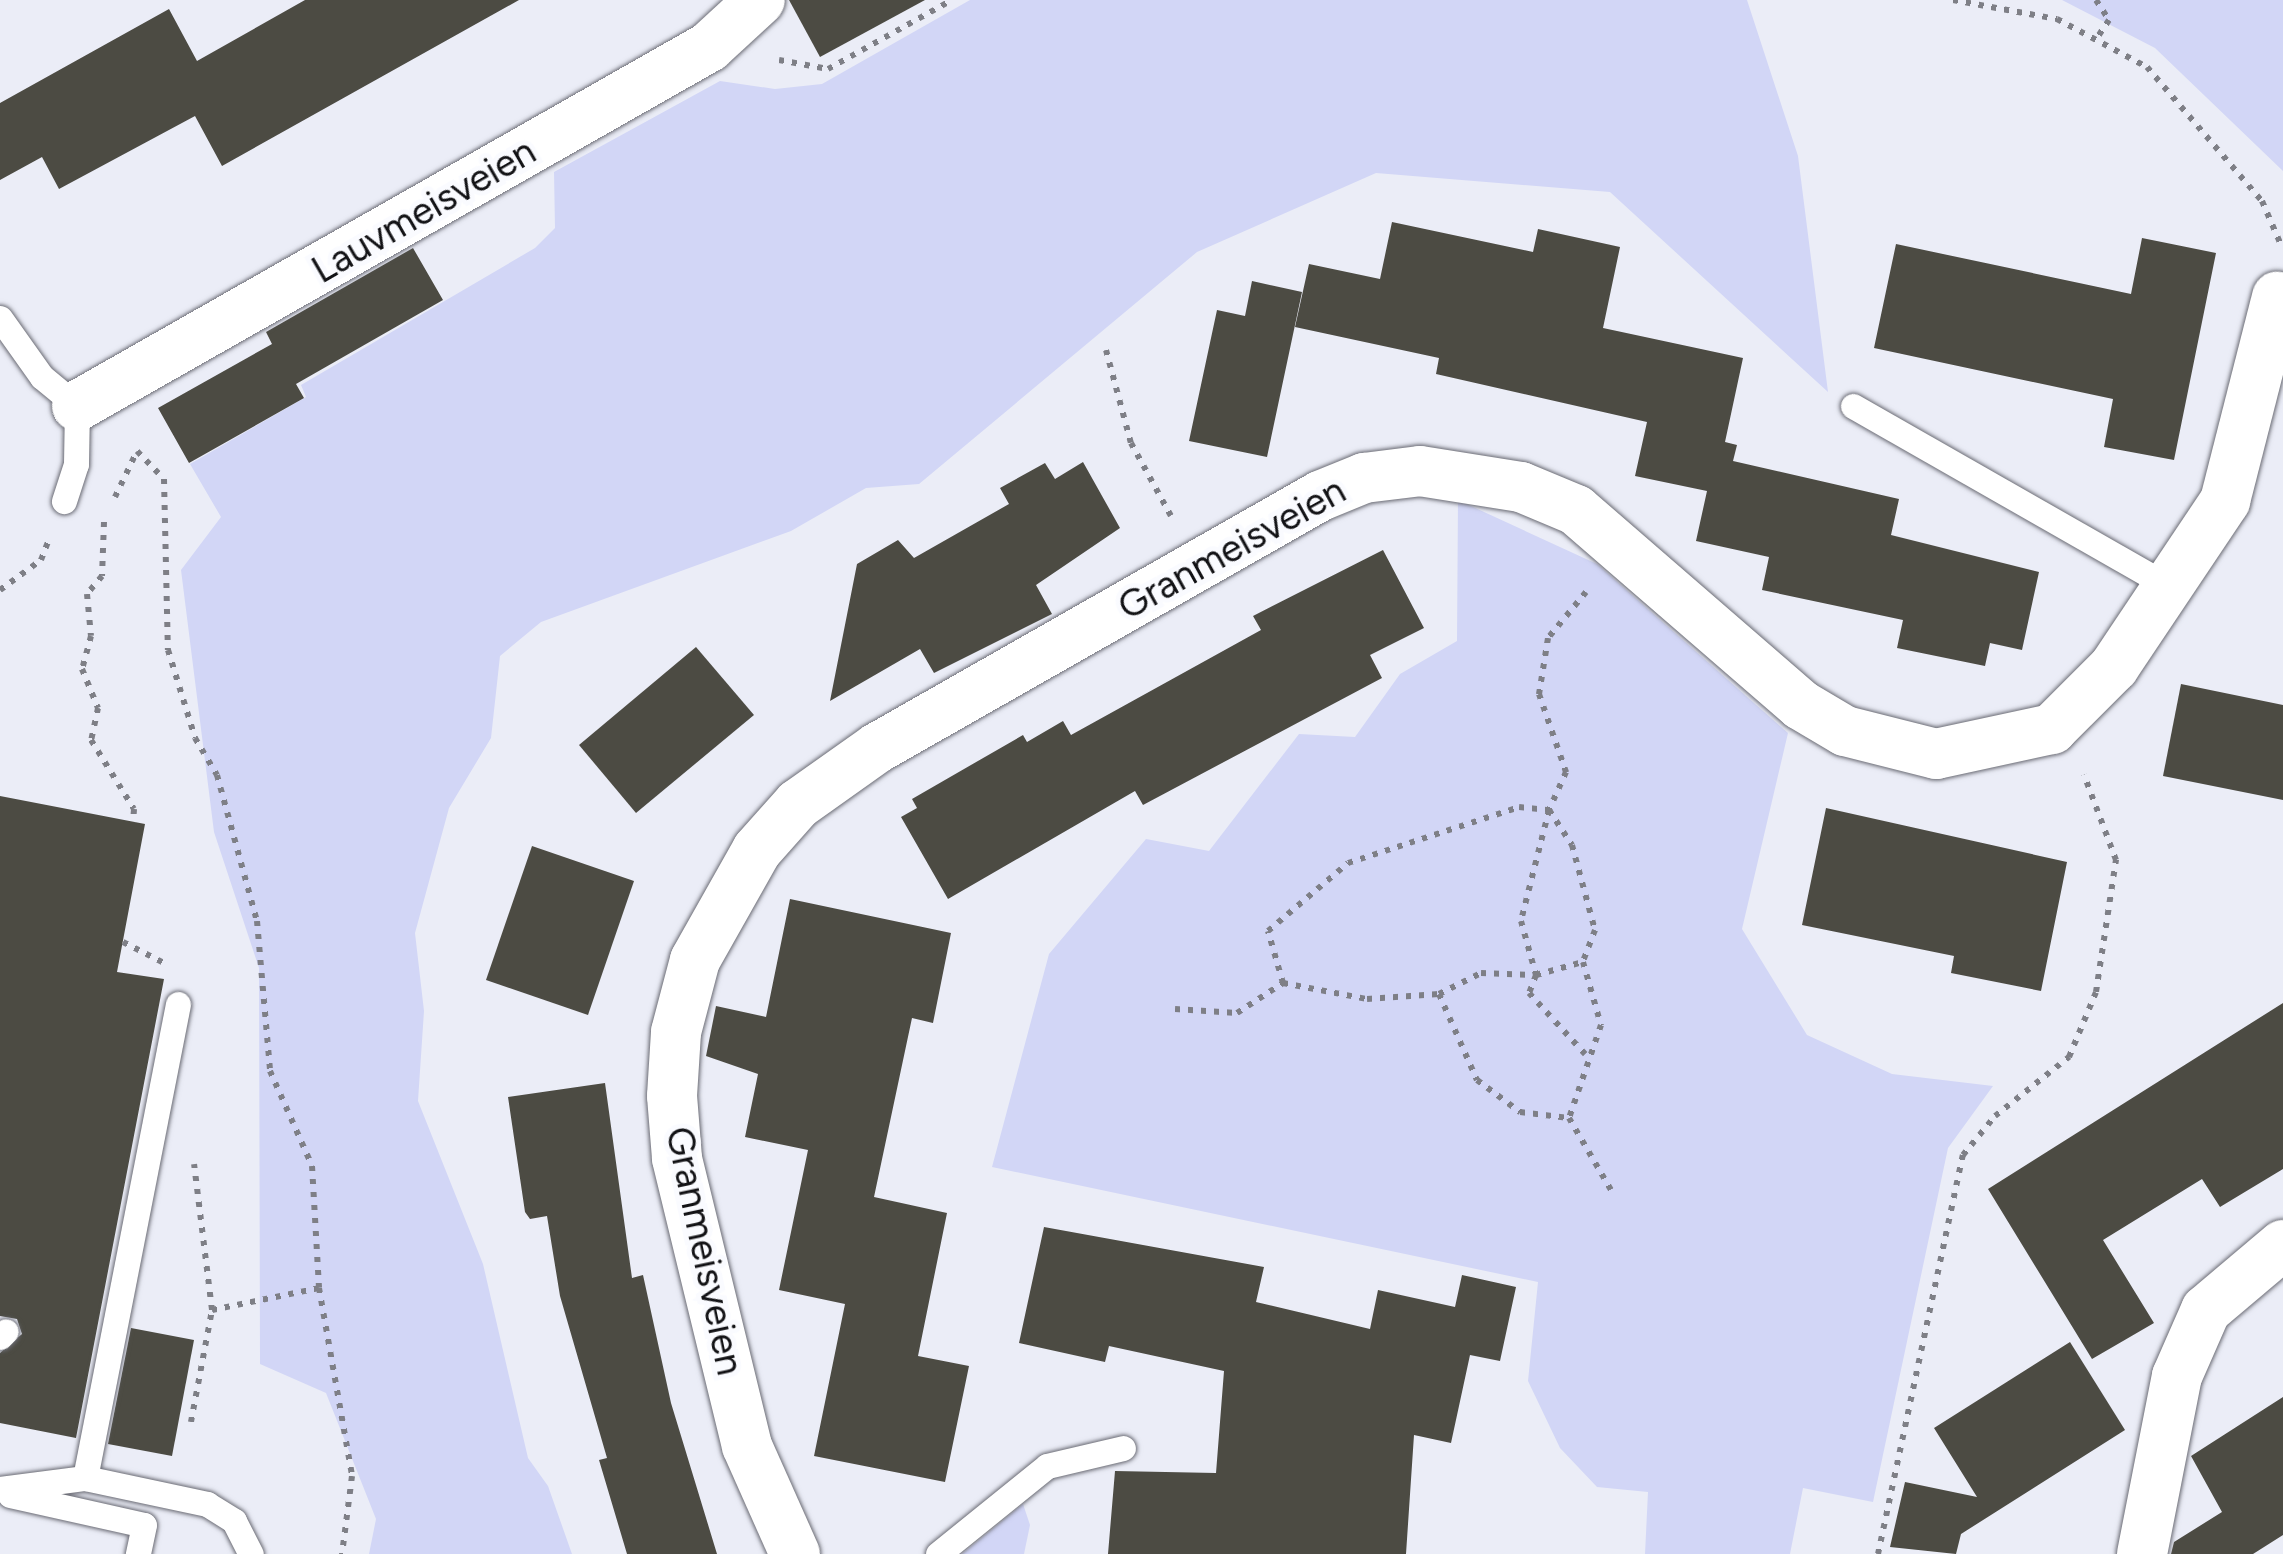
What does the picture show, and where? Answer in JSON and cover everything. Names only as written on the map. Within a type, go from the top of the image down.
[{"type":"street","name":"Lauvmeisveien","points":[[77,406],[709,47],[760,0]]},
{"type":"street","name":"Granmeisveien","points":[[795,1554],[746,1446],[677,1158],[676,1032],[695,960],[756,850],[798,804],[877,748],[1320,496],[1364,478],[1420,471],[1521,488],[1576,510],[1801,704],[1846,732],[1936,754],[2052,729],[2085,703],[2172,588],[2224,501],[2277,297]]},
{"type":"street","points":[[2142,1554],[2178,1376],[2206,1310],[2283,1245]]},
{"type":"lane","points":[[0,318],[42,377],[77,406],[76,464],[64,501]]},
{"type":"lane","points":[[1853,406],[2172,588]]},
{"type":"lane","points":[[86,1478],[178,1004]]},
{"type":"lane","points":[[938,1554],[1047,1466],[1123,1448]]},
{"type":"lane","points":[[0,1491],[86,1478],[207,1504],[234,1520],[251,1554]]},
{"type":"lane","points":[[0,1491],[144,1525],[138,1554]]},
{"type":"path","points":[[709,47],[828,69],[952,0]]},
{"type":"path","points":[[1953,0],[2056,20],[2147,66],[2262,201],[2282,237],[2277,297]]},
{"type":"path","points":[[2096,0],[2109,20],[2097,38]]},
{"type":"path","points":[[1106,350],[1131,442],[1202,563]]},
{"type":"path","points":[[132,822],[134,810],[91,740],[98,708],[82,669],[91,636],[87,594],[102,576],[104,522],[137,451],[164,479],[168,650],[195,738],[217,774],[257,921],[270,1071],[312,1166],[320,1288],[352,1476],[342,1554]]},
{"type":"path","points":[[0,590],[41,560],[64,501],[104,522]]},
{"type":"path","points":[[1585,1054],[1528,992],[1536,974],[1521,921],[1549,810],[1566,772],[1539,694],[1548,638],[1621,549]]},
{"type":"path","points":[[1878,1554],[1964,1155],[1995,1116],[2068,1057],[2096,992],[2116,860],[2103,809],[2052,729]]},
{"type":"path","points":[[1283,982],[1268,931],[1348,862],[1520,807],[1549,810]]},
{"type":"path","points":[[1549,810],[1572,845],[1595,930],[1583,962],[1601,1024],[1585,1054],[1569,1118],[1611,1190]]},
{"type":"path","points":[[1174,1009],[1237,1013],[1283,982],[1367,1000],[1438,994],[1482,973],[1536,974],[1583,962]]},
{"type":"path","points":[[1438,994],[1477,1080],[1520,1112],[1569,1118]]},
{"type":"path","points":[[160,1099],[187,1126],[212,1310],[191,1422]]},
{"type":"path","points":[[212,1310],[320,1288]]},
{"type":"shaded area","points":[[970,0],[1747,0],[1798,156],[1828,392],[1610,192],[1376,173],[1197,252],[919,484],[866,488],[791,531],[541,622],[500,656],[491,738],[449,808],[415,933],[424,1011],[418,1101],[483,1264],[528,1458],[548,1486],[572,1554],[369,1554],[376,1519],[326,1393],[260,1364],[259,968],[214,832],[181,570],[221,517],[190,464],[306,397],[301,385],[535,248],[555,228],[554,172],[720,81],[775,89],[822,84]]},
{"type":"shaded area","points":[[2062,0],[2283,0],[2283,171],[2155,48]]},
{"type":"shaded area","points":[[1458,500],[1597,564],[1788,733],[1742,929],[1807,1035],[1892,1074],[1993,1086],[1948,1148],[1873,1502],[1803,1488],[1790,1554],[1645,1554],[1648,1492],[1597,1487],[1560,1448],[1528,1381],[1538,1282],[992,1167],[1049,954],[1146,839],[1209,851],[1299,734],[1355,737],[1400,674],[1457,641]]},
{"type":"shaded area","points":[[1023,1504],[1030,1525],[1024,1554],[962,1554]]},
{"type":"building","points":[[305,0],[519,0],[222,166],[195,116],[59,189],[42,157],[0,180],[0,103],[169,9],[197,61]]},
{"type":"building","points":[[789,0],[925,0],[820,57]]},
{"type":"building","points":[[1392,222],[1533,252],[1538,229],[1620,247],[1603,328],[1743,358],[1725,442],[1737,445],[1733,461],[1899,499],[1891,535],[2039,572],[2022,650],[1990,643],[1985,666],[1897,648],[1903,620],[1762,590],[1769,557],[1696,541],[1707,491],[1635,476],[1647,422],[1436,374],[1439,358],[1295,327],[1309,264],[1380,279]]},
{"type":"building","points":[[2142,238],[2216,253],[2174,460],[2104,447],[2113,399],[1874,348],[1896,244],[2131,294]]},
{"type":"building","points":[[413,248],[443,300],[296,384],[304,398],[189,463],[158,408],[272,344],[266,332]]},
{"type":"building","points":[[1252,281],[1302,292],[1267,457],[1189,441],[1217,310],[1245,316]]},
{"type":"building","points":[[1083,462],[1120,528],[1036,585],[1052,614],[934,673],[920,649],[830,701],[857,564],[898,540],[914,558],[1009,504],[1000,488],[1045,463],[1055,479]]},
{"type":"building","points":[[1383,550],[1424,628],[1370,655],[1382,678],[1143,805],[1135,791],[948,899],[901,817],[917,808],[912,799],[1023,735],[1027,742],[1063,721],[1071,735],[1261,630],[1253,616]]},
{"type":"building","points":[[696,647],[754,715],[636,813],[579,745]]},
{"type":"building","points":[[2181,684],[2283,705],[2283,800],[2163,776]]},
{"type":"building","points":[[0,796],[145,824],[117,972],[164,979],[76,1438],[0,1423],[0,1353],[22,1334],[17,1319],[0,1316]]},
{"type":"building","points":[[1826,808],[2067,862],[2041,991],[1951,973],[1954,956],[1802,925]]},
{"type":"building","points":[[532,846],[634,881],[588,1015],[486,980]]},
{"type":"building","points":[[790,899],[951,933],[933,1023],[912,1018],[874,1197],[947,1213],[918,1356],[969,1366],[945,1482],[814,1456],[845,1304],[779,1290],[808,1150],[745,1137],[758,1074],[706,1056],[716,1006],[766,1017]]},
{"type":"building","points":[[2283,1003],[2283,1169],[2220,1207],[2202,1179],[2103,1240],[2154,1323],[2092,1359],[1988,1189]]},
{"type":"building","points":[[605,1083],[632,1278],[643,1275],[671,1403],[717,1554],[627,1554],[599,1460],[607,1458],[560,1296],[547,1216],[530,1219],[525,1212],[508,1097]]},
{"type":"building","points":[[1044,1227],[1264,1267],[1256,1302],[1370,1329],[1378,1290],[1455,1307],[1462,1275],[1516,1287],[1500,1361],[1470,1355],[1451,1443],[1414,1435],[1406,1554],[1108,1554],[1115,1471],[1216,1473],[1224,1371],[1109,1346],[1105,1362],[1019,1343]]},
{"type":"building","points":[[131,1328],[194,1340],[172,1456],[108,1444]]},
{"type":"building","points":[[2070,1342],[2125,1430],[1961,1534],[1956,1554],[1890,1547],[1905,1482],[1977,1497],[1934,1428]]},
{"type":"building","points":[[2283,1397],[2283,1535],[2253,1554],[2171,1554],[2174,1542],[2222,1512],[2191,1456]]}]
